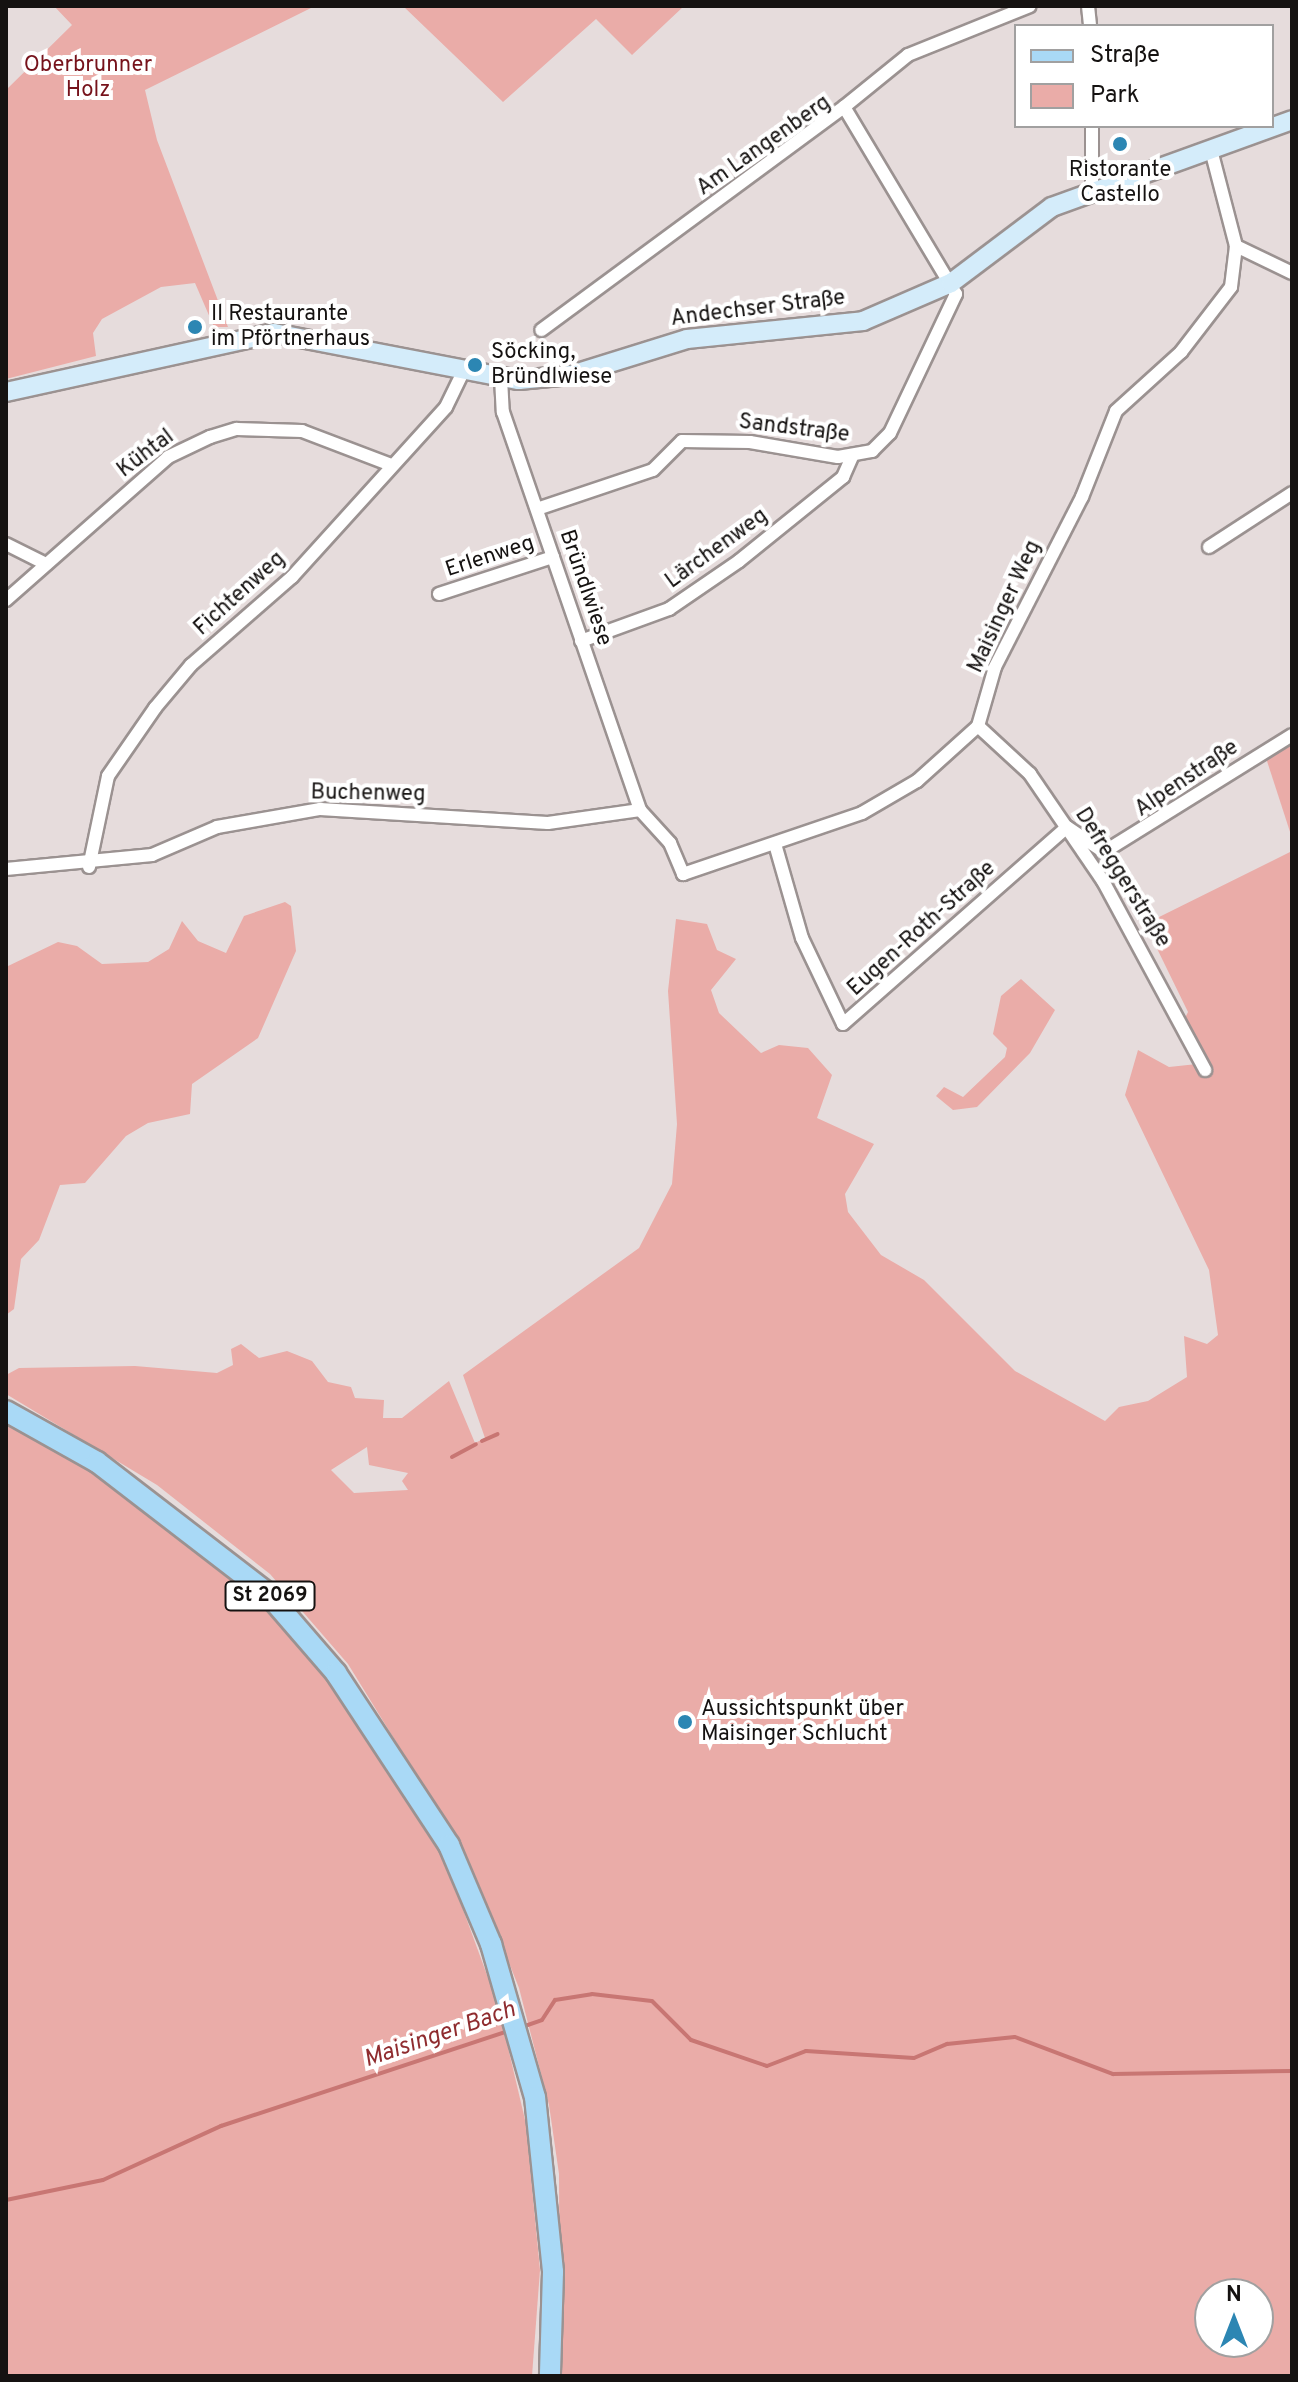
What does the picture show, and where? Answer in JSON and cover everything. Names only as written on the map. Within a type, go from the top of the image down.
[{"type":"main road","name":"St 2069","points":[[6,1411],[97,1462],[267,1593],[402,1766],[456,1860],[527,2062],[553,2272],[550,2376]]},
{"type":"street","points":[[844,107],[908,55],[1030,6]]},
{"type":"street","name":"Am Langenberg","points":[[541,330],[844,107],[951,283]]},
{"type":"street","points":[[1092,128],[1092,193]]},
{"type":"street","name":"Andechser Straße","points":[[6,392],[274,333],[462,374],[501,378],[571,375],[687,339],[863,321],[951,283],[1052,207],[1212,154],[1273,128]]},
{"type":"street","name":"Maisinger Weg","points":[[978,726],[995,667],[1082,497],[1116,411],[1220,308],[1231,287],[1236,246],[1212,154]]},
{"type":"street","points":[[1236,246],[1292,273]]},
{"type":"street","name":"Sandstraße","points":[[537,509],[653,470],[682,441],[750,442],[852,457],[890,433],[956,302],[951,283]]},
{"type":"street","name":"Fichtenweg","points":[[89,867],[108,776],[155,708],[191,665],[292,577],[389,464],[446,407],[462,374]]},
{"type":"street","name":"Bründlwiese","points":[[501,378],[503,412],[640,810]]},
{"type":"street","name":"Kühtal","points":[[6,600],[168,457],[237,429],[302,431],[389,464]]},
{"type":"street","name":"Lärchenweg","points":[[581,641],[669,609],[739,561],[843,477],[852,457]]},
{"type":"street","points":[[1209,547],[1292,493]]},
{"type":"street","points":[[6,544],[46,564]]},
{"type":"street","name":"Erlenweg","points":[[439,594],[553,557]]},
{"type":"street","points":[[640,810],[670,843],[683,874],[862,813],[903,789],[978,726]]},
{"type":"street","name":"Defreggerstraße","points":[[978,726],[1030,774],[1067,827],[1151,962],[1205,1070]]},
{"type":"street","name":"Alpenstraße","points":[[1067,827],[1104,852],[1292,735]]},
{"type":"street","name":"Buchenweg","points":[[6,869],[25,862],[89,867],[152,855],[217,827],[320,809],[548,823],[640,810]]},
{"type":"street","name":"Eugen-Roth-Straße","points":[[775,844],[802,938],[843,1024],[1067,827]]},
{"type":"green space","name":"Oberbrunner Holz","points":[[54,6],[315,6],[145,90],[157,140],[228,327],[214,327],[195,283],[161,287],[102,319],[93,333],[96,356],[6,379],[6,90],[72,25]]},
{"type":"green space","points":[[403,6],[684,6],[632,55],[596,19],[503,102]]},
{"type":"green space","points":[[1292,745],[1292,838],[1266,758]]},
{"type":"green space","points":[[1292,851],[1292,2376],[560,2376],[559,2174],[549,2105],[519,1988],[467,1857],[348,1664],[270,1574],[157,1485],[6,1394],[6,1375],[19,1368],[135,1366],[217,1373],[233,1365],[231,1349],[241,1344],[259,1358],[287,1351],[312,1361],[328,1382],[351,1387],[355,1398],[384,1400],[383,1418],[402,1418],[449,1381],[475,1443],[485,1438],[463,1375],[639,1248],[672,1184],[677,1124],[668,991],[676,919],[707,924],[717,950],[736,959],[711,990],[719,1013],[761,1053],[779,1045],[808,1048],[832,1075],[817,1118],[874,1144],[845,1194],[848,1212],[881,1255],[924,1280],[1015,1371],[1105,1421],[1119,1407],[1148,1401],[1187,1377],[1184,1336],[1207,1344],[1218,1335],[1209,1270],[1125,1095],[1138,1050],[1169,1067],[1197,1064],[1183,1022],[1188,1012],[1145,924]],"holes":[[[367,1447],[369,1465],[408,1473],[402,1481],[408,1490],[354,1493],[331,1470]]]},
{"type":"green space","points":[[285,902],[291,906],[296,951],[258,1038],[192,1084],[190,1114],[148,1123],[126,1136],[85,1183],[60,1185],[39,1240],[21,1259],[14,1309],[6,1315],[6,967],[58,942],[77,946],[102,964],[148,962],[169,949],[182,921],[198,941],[226,953],[244,916]]},
{"type":"green space","points":[[1021,979],[1055,1010],[1030,1053],[977,1107],[953,1110],[936,1096],[944,1087],[963,1097],[1005,1057],[1007,1048],[993,1034],[1001,996]]},
{"type":"green space","points":[[6,1424],[103,1476],[270,1610],[325,1676],[446,1863],[498,2005],[526,2124],[540,2270],[532,2376],[6,2376]]},
{"type":"waterway","points":[[482,1441],[498,1434]]},
{"type":"waterway","points":[[452,1457],[476,1444]]},
{"type":"waterway","name":"Maisinger Bach","points":[[522,2027],[542,2020],[555,2000],[592,1994],[652,2001],[691,2040],[767,2066],[806,2051],[914,2058],[947,2044],[1015,2037],[1113,2074],[1292,2071]]},
{"type":"waterway","name":"Maisinger Bach","points":[[6,2200],[103,2180],[221,2126],[509,2031]]},
{"type":"place","name":"Ristorante Castello","points":[[1120,144]]},
{"type":"place","name":"Il Restaurante im Pförtnerhaus","points":[[195,327]]},
{"type":"place","name":"Söcking, Bründlwiese","points":[[475,365]]},
{"type":"place","name":"Aussichtspunkt über Maisinger Schlucht","points":[[685,1722]]}]
